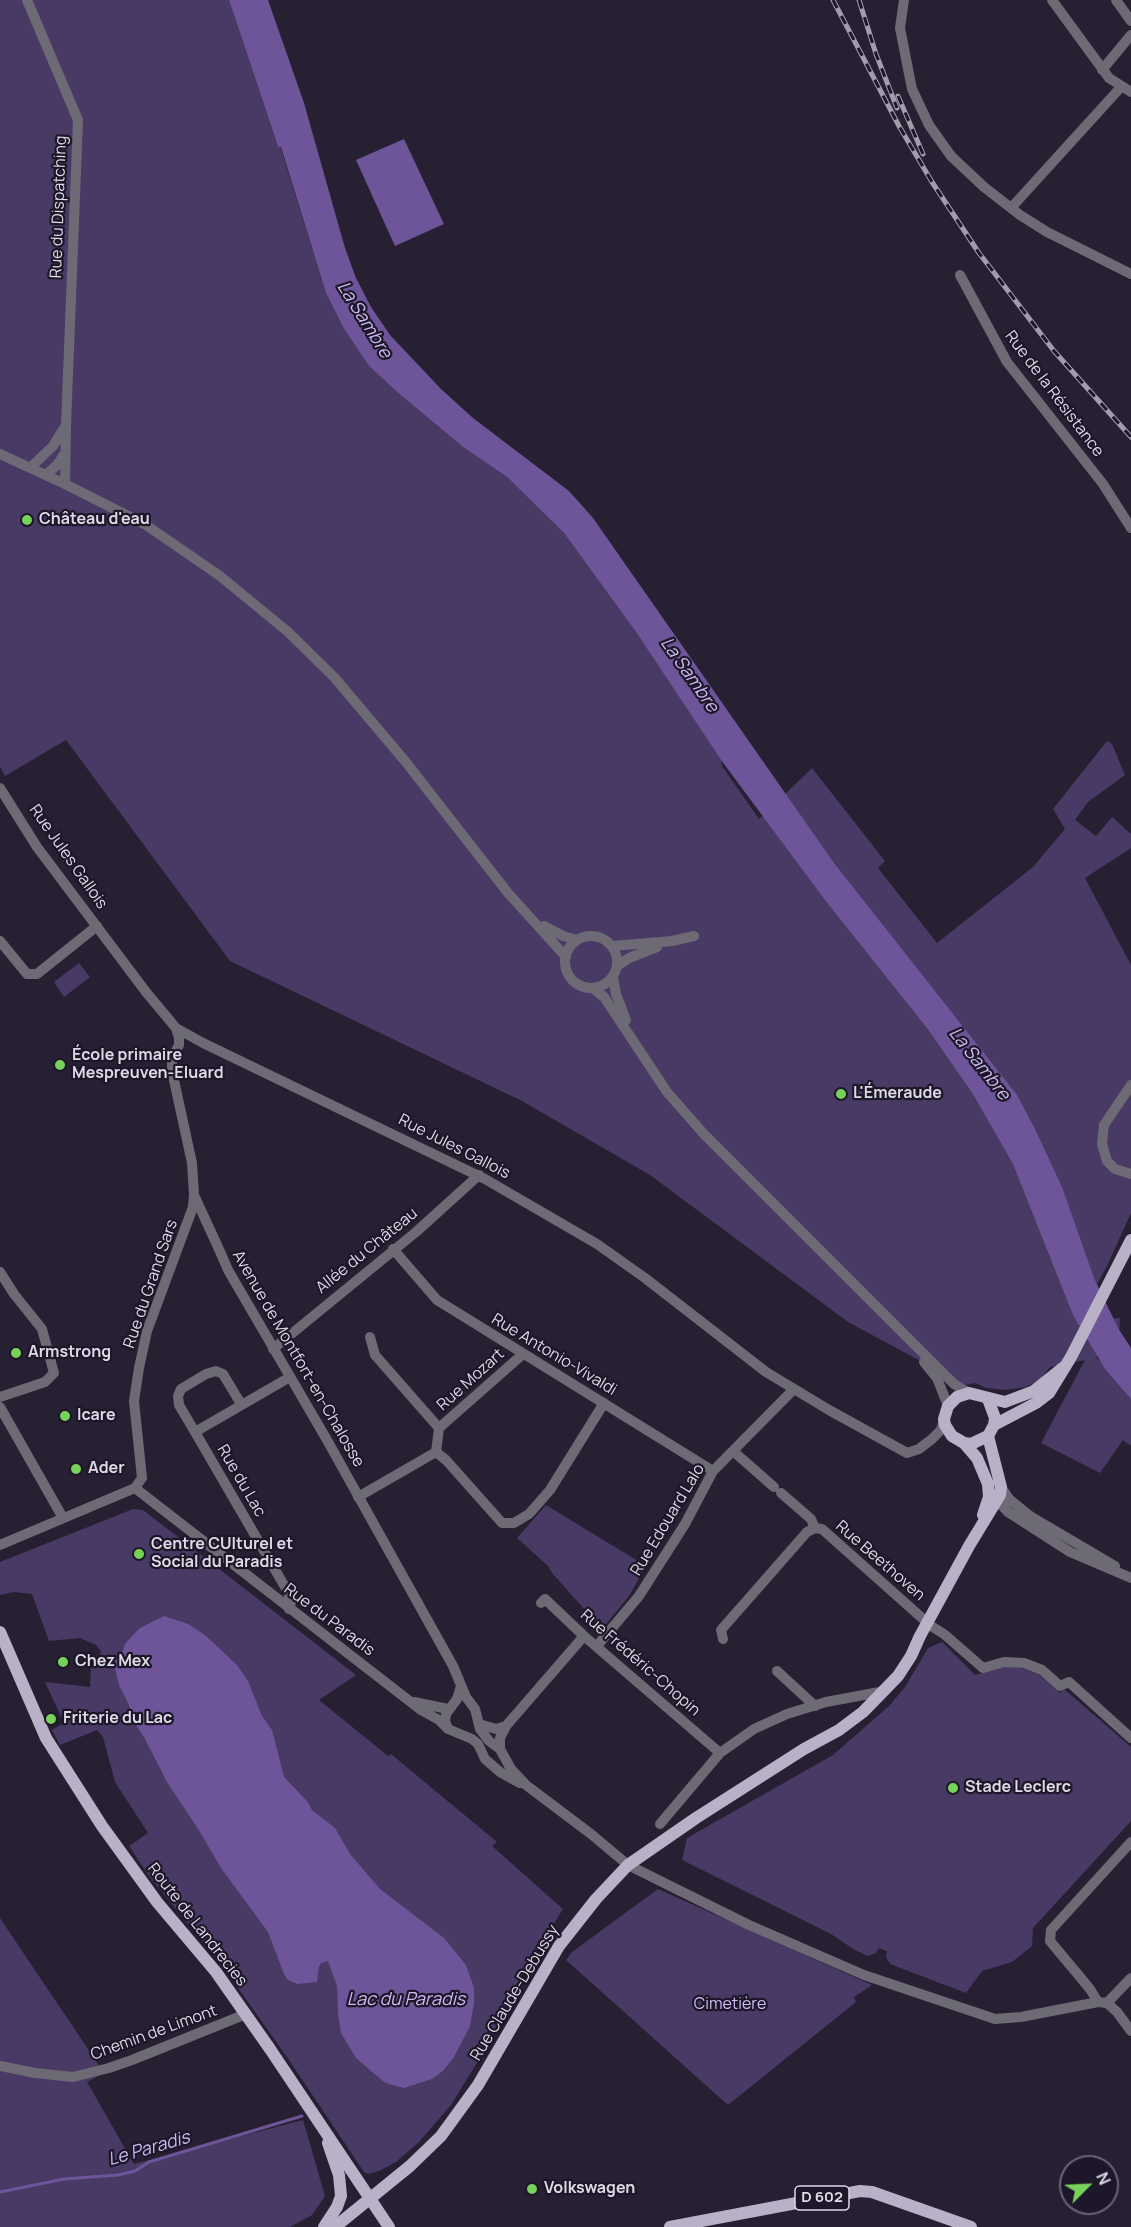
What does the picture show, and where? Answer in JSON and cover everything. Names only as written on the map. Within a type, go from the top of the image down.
[{"type":"main road","points":[[994,1425],[1043,1398],[1057,1382],[1131,1240]]},
{"type":"main road","points":[[974,1538],[989,1497],[988,1485],[977,1458],[964,1443],[952,1436],[945,1425],[946,1412],[957,1397],[969,1393],[1005,1402],[1018,1398],[1047,1382],[1067,1362]]},
{"type":"main road","points":[[964,1443],[977,1443],[988,1436],[994,1425],[994,1412],[988,1399]]},
{"type":"main road","points":[[974,1538],[997,1501],[1002,1487],[988,1436]]},
{"type":"main road","name":"Rue Claude-Debussy","points":[[334,2227],[425,2152],[459,2113],[484,2075],[559,1946],[596,1899],[628,1865],[716,1805],[804,1749],[839,1730],[885,1691],[911,1656],[974,1538]]},
{"type":"main road","name":"Route de Landrecies","points":[[0,1632],[55,1754],[130,1867],[216,1972],[246,2014],[389,2227]]},
{"type":"main road","points":[[321,2125],[341,2186],[337,2207],[324,2227]]},
{"type":"main road","name":"D 602","points":[[670,2227],[860,2191],[872,2192],[971,2227]]},
{"type":"street","name":"Rue du Dispatching","points":[[27,0],[78,120],[65,484]]},
{"type":"street","points":[[904,0],[900,18],[912,89],[924,116],[951,156],[984,187],[1047,232],[1131,274]]},
{"type":"street","points":[[1011,208],[1126,89],[1109,78],[1102,70],[1052,0]]},
{"type":"street","points":[[1116,0],[1131,21]]},
{"type":"street","points":[[1102,70],[1131,35]]},
{"type":"street","name":"Rue de la Résistance","points":[[960,275],[1007,362],[1103,484],[1131,528]]},
{"type":"street","points":[[30,468],[52,446],[66,425]]},
{"type":"street","points":[[46,475],[66,452]]},
{"type":"street","points":[[0,454],[146,525],[220,576],[287,631],[334,677],[405,760],[472,849],[566,957]]},
{"type":"street","name":"Rue Jules Gallois","points":[[0,788],[37,847],[146,992],[176,1028],[203,1044],[479,1176],[597,1244],[645,1278],[766,1372],[794,1389],[907,1453],[926,1444]]},
{"type":"street","points":[[535,922],[563,936],[577,940]]},
{"type":"street","points":[[0,941],[27,974],[37,974],[97,926]]},
{"type":"street","points":[[632,1037],[616,994],[617,956],[612,946],[601,938],[593,936],[577,940],[572,944],[566,957],[567,973],[578,985],[594,988],[604,996],[667,1092],[703,1133],[877,1308],[954,1384],[969,1393]]},
{"type":"street","points":[[594,988],[608,983],[615,972],[637,954],[672,941],[694,936]]},
{"type":"street","points":[[612,946],[672,941]]},
{"type":"street","name":"Avenue de Montfort-en-Chalosse","points":[[176,1028],[180,1038],[172,1058],[171,1071],[192,1163],[194,1195],[228,1270],[453,1666],[471,1705],[476,1709],[483,1734],[501,1753]]},
{"type":"street","points":[[1131,1085],[1104,1125],[1102,1144],[1107,1161],[1115,1169],[1131,1174]]},
{"type":"street","name":"Allée du Château","points":[[273,1349],[416,1232],[479,1176]]},
{"type":"street","name":"Rue du Grand Sars","points":[[135,1488],[142,1478],[134,1401],[139,1368],[147,1331],[193,1207],[194,1195]]},
{"type":"street","name":"Rue Antonio-Vivaldi","points":[[393,1249],[437,1300],[713,1471]]},
{"type":"street","points":[[0,1272],[42,1329],[54,1373],[45,1382],[0,1397]]},
{"type":"street","points":[[877,1308],[937,1378],[946,1412],[940,1430],[926,1444]]},
{"type":"street","points":[[370,1337],[375,1355],[439,1428],[436,1452]]},
{"type":"street","name":"Rue Mozart","points":[[439,1428],[523,1354]]},
{"type":"street","name":"Rue du Lac","points":[[241,1404],[223,1374],[216,1371],[206,1374],[181,1389],[178,1396],[179,1405],[288,1592],[291,1602],[289,1609]]},
{"type":"street","points":[[195,1432],[290,1377]]},
{"type":"street","name":"Rue Edouard Lalo","points":[[597,1646],[639,1596],[685,1524],[713,1471],[794,1389]]},
{"type":"street","points":[[436,1452],[446,1460],[502,1523],[514,1523],[529,1514],[550,1490],[604,1403]]},
{"type":"street","points":[[0,1407],[63,1518]]},
{"type":"street","points":[[926,1444],[952,1436]]},
{"type":"street","points":[[733,1450],[811,1519],[815,1528]]},
{"type":"street","points":[[358,1497],[436,1452]]},
{"type":"street","points":[[988,1485],[997,1501],[1008,1512],[1050,1540],[1070,1552],[1131,1576]]},
{"type":"street","points":[[1002,1487],[1010,1500],[1030,1516],[1131,1576]]},
{"type":"street","points":[[0,1545],[135,1488]]},
{"type":"street","name":"Rue du Paradis","points":[[135,1488],[408,1701],[439,1720],[448,1729],[472,1739],[478,1744],[485,1759],[492,1764]]},
{"type":"street","name":"Rue Beethoven","points":[[723,1639],[721,1630],[807,1532],[815,1528],[822,1529],[983,1668],[1004,1662],[1024,1663],[1042,1670],[1060,1686],[1069,1682],[1131,1738]]},
{"type":"street","points":[[1050,1540],[1056,1537],[1092,1556],[1107,1561]]},
{"type":"street","points":[[0,1551],[16,1539]]},
{"type":"street","name":"Rue Frédéric-Chopin","points":[[540,1603],[545,1599],[584,1636],[720,1753]]},
{"type":"street","points":[[492,1764],[500,1762],[500,1738],[506,1726],[584,1636]]},
{"type":"street","points":[[777,1671],[815,1706]]},
{"type":"street","points":[[448,1729],[445,1721],[461,1686]]},
{"type":"street","points":[[660,1824],[720,1753],[754,1729],[787,1714],[885,1691]]},
{"type":"street","name":"Rue du Paradis","points":[[408,1701],[451,1706],[460,1701],[471,1705]]},
{"type":"street","points":[[479,1724],[496,1729],[506,1726]]},
{"type":"street","points":[[501,1753],[511,1769],[526,1785],[628,1865],[749,1925],[864,1975],[995,2019],[1021,2018],[1102,2003],[1131,1978]]},
{"type":"street","points":[[492,1764],[513,1780],[526,1785]]},
{"type":"street","points":[[1131,1842],[1051,1930],[1050,1941],[1102,2003],[1117,2012],[1131,2031]]},
{"type":"street","name":"Chemin de Limont","points":[[0,2066],[73,2077],[132,2060],[246,2014]]},
{"type":"green space","points":[[0,0],[229,0],[277,145],[280,146],[326,293],[344,329],[369,366],[463,447],[507,477],[564,533],[636,632],[759,819],[812,768],[885,861],[878,868],[937,943],[1033,867],[1065,829],[1053,809],[1107,741],[1112,744],[1125,775],[1088,802],[1075,820],[1096,836],[1112,817],[1131,834],[1131,848],[1085,878],[1131,965],[1131,1213],[1107,1266],[1077,1321],[1120,1318],[1118,1352],[1096,1357],[1131,1391],[1131,1446],[1123,1440],[1100,1473],[1041,1443],[1085,1360],[1050,1367],[1039,1381],[1025,1387],[1006,1390],[986,1388],[975,1383],[965,1385],[848,1322],[650,1175],[522,1101],[230,961],[66,740],[5,776],[0,767]]},
{"type":"green space","points":[[79,963],[90,977],[64,997],[54,982]]},
{"type":"green space","points":[[546,1505],[646,1566],[629,1596],[602,1629],[548,1566],[517,1538]]},
{"type":"green space","points":[[133,1509],[143,1510],[356,1675],[319,1700],[388,1756],[391,1754],[497,1842],[492,1846],[563,1909],[524,1971],[489,2043],[451,2105],[419,2142],[396,2162],[379,2171],[368,2174],[364,2172],[221,1964],[149,1876],[129,1846],[148,1833],[115,1782],[103,1737],[97,1730],[60,1745],[52,1730],[64,1723],[45,1682],[90,1687],[91,1663],[98,1660],[101,1651],[96,1645],[80,1638],[49,1641],[32,1594],[14,1592],[0,1595],[0,1562]]},
{"type":"green space","name":"Stade Leclerc","points":[[942,1642],[975,1675],[1004,1666],[1021,1668],[1038,1674],[1060,1693],[1064,1689],[1131,1747],[1131,1821],[1033,1928],[1032,1946],[1012,1962],[982,1971],[966,1993],[890,1964],[886,1957],[887,1951],[879,1948],[876,1953],[868,1956],[855,1950],[831,1934],[682,1860],[687,1838],[833,1755],[889,1706],[905,1687],[928,1648]]},
{"type":"green space","name":"Cimetière","points":[[658,1889],[872,1985],[854,1997],[856,2002],[728,2105],[566,1960],[572,1952]]},
{"type":"green space","points":[[0,1918],[104,2073],[87,2082],[134,2164],[303,2120],[325,2196],[312,2215],[290,2227],[0,2227]]},
{"type":"water","name":"La Sambre","points":[[229,0],[268,0],[304,103],[345,248],[356,278],[371,307],[390,335],[441,389],[473,418],[569,491],[593,518],[834,863],[1017,1095],[1062,1187],[1094,1278],[1118,1328],[1131,1348],[1131,1399],[1105,1369],[1073,1315],[1013,1164],[973,1094],[927,1028],[825,900],[721,760],[636,632],[564,533],[507,477],[463,447],[397,392],[369,366],[344,329],[326,293],[281,147],[278,147]]},
{"type":"water","points":[[404,139],[444,224],[395,246],[356,160]]},
{"type":"water","name":"Lac du Paradis","points":[[164,1616],[188,1624],[205,1635],[237,1665],[248,1681],[262,1716],[272,1730],[284,1777],[307,1801],[312,1810],[335,1828],[350,1854],[380,1889],[444,1938],[466,1965],[474,1988],[470,2026],[454,2057],[444,2070],[432,2079],[404,2088],[392,2085],[384,2082],[356,2058],[341,2033],[337,1986],[328,1961],[321,1963],[317,1982],[297,1984],[288,1980],[268,1932],[221,1868],[167,1782],[134,1722],[119,1685],[115,1668],[116,1660],[121,1657],[125,1644],[132,1636],[140,1628]]},
{"type":"waterway","name":"Le Paradis","points":[[0,2192],[64,2179],[118,2175],[135,2171],[149,2162],[302,2116]]},
{"type":"railway","points":[[833,0],[899,126],[932,182],[979,253],[1054,351],[1131,437]]},
{"type":"railway","points":[[859,0],[876,54],[897,108]]},
{"type":"railway","points":[[898,96],[923,154]]},
{"type":"place","name":"Château d'eau","points":[[27,520]]},
{"type":"place","name":"École primaire Mespreuven-Eluard","points":[[60,1065]]},
{"type":"place","name":"L'Émeraude","points":[[841,1094]]},
{"type":"place","name":"Armstrong","points":[[16,1353]]},
{"type":"place","name":"Icare","points":[[65,1416]]},
{"type":"place","name":"Ader","points":[[76,1469]]},
{"type":"place","name":"Centre CUlturel et Social du Paradis","points":[[139,1554]]},
{"type":"place","name":"Chez Mex","points":[[63,1662]]},
{"type":"place","name":"Friterie du Lac","points":[[51,1719]]},
{"type":"place","name":"Stade Leclerc","points":[[953,1788]]},
{"type":"place","name":"Volkswagen","points":[[532,2189]]}]
